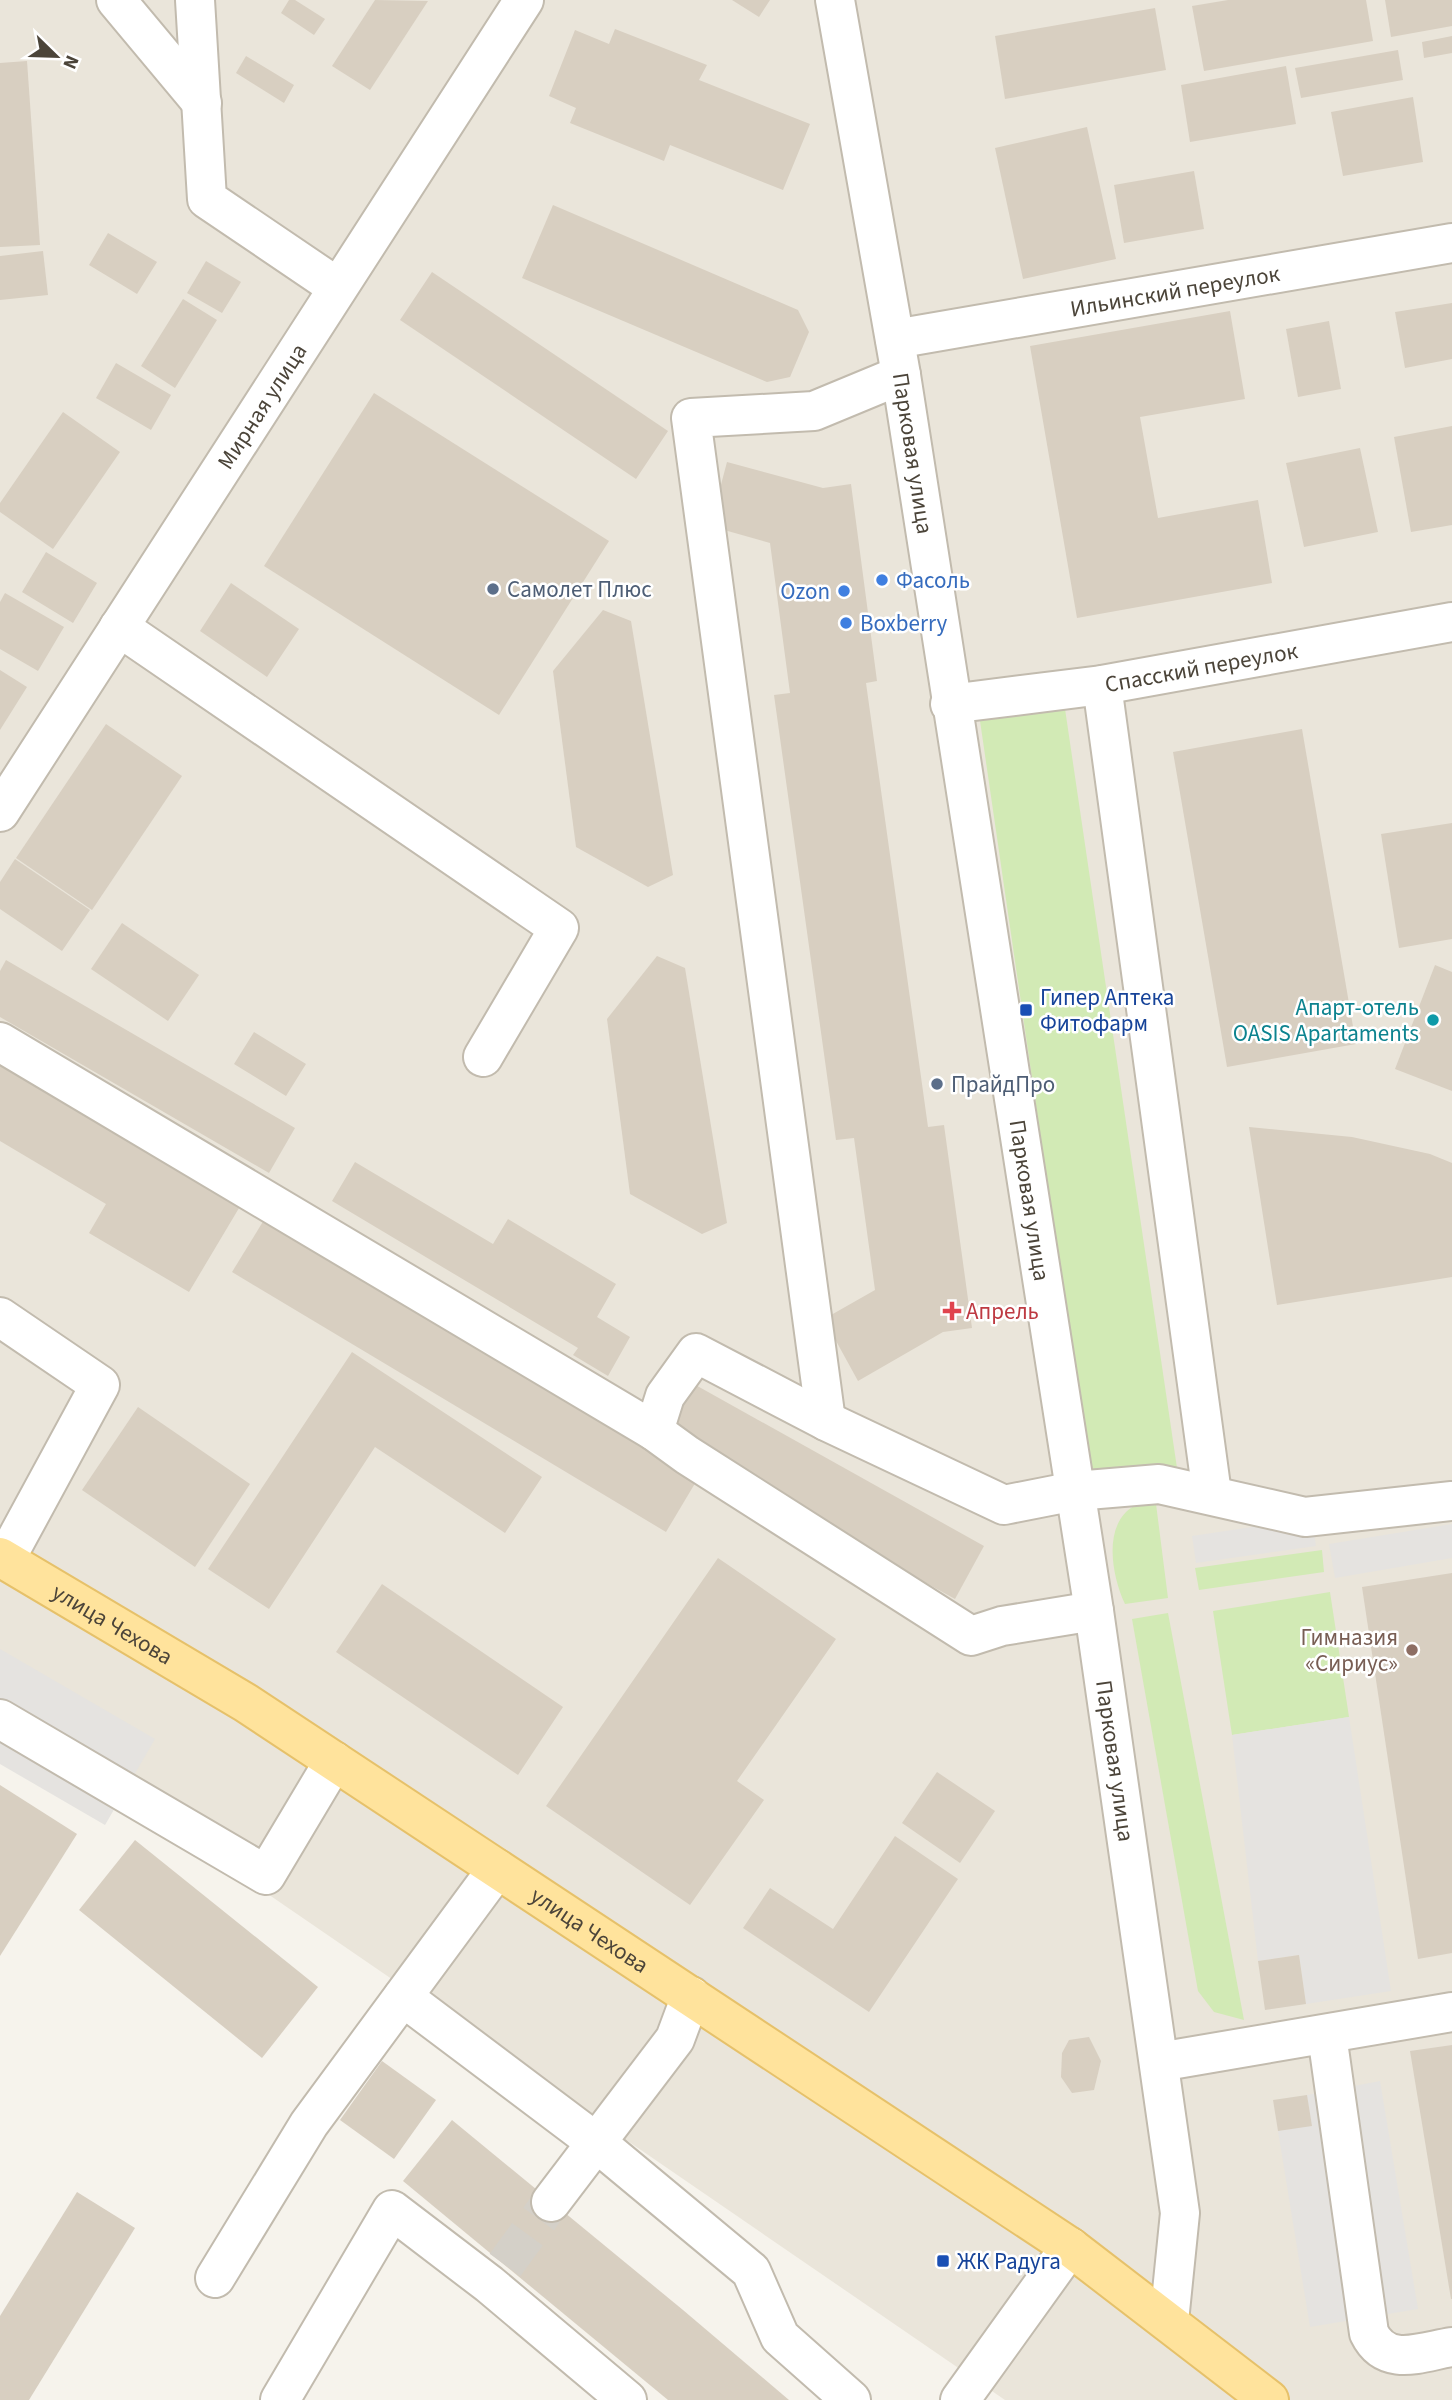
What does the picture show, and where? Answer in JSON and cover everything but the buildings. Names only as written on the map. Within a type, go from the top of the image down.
[{"type":"main road","name":"улица Чехова","points":[[3,1558],[234,1696],[334,1761],[1070,2247],[1169,2321]]},
{"type":"main road","points":[[1169,2321],[1269,2400]]},
{"type":"street","points":[[116,0],[202,103]]},
{"type":"street","points":[[195,0],[208,199],[337,287]]},
{"type":"street","name":"Мирная улица","points":[[0,812],[524,0]]},
{"type":"street","name":"Парковая улица","points":[[835,0],[898,357],[950,704],[1094,1611],[1159,2062],[1180,2213],[1169,2321]]},
{"type":"street","name":"Ильинский переулок","points":[[826,1421],[691,418],[814,411],[898,357],[1452,243]]},
{"type":"street","name":"Спасский переулок","points":[[950,704],[1102,685],[1452,622]]},
{"type":"street","points":[[119,627],[559,928],[483,1057]]},
{"type":"street","points":[[1102,685],[1212,1494]]},
{"type":"street","points":[[0,1042],[654,1431],[687,1455],[971,1636],[1002,1626],[1094,1611]]},
{"type":"street","points":[[0,1317],[100,1385],[3,1558]]},
{"type":"street","points":[[654,1431],[664,1396],[695,1353],[826,1421],[1004,1505],[1075,1490],[1159,1484],[1305,1517],[1452,1501]]},
{"type":"street","points":[[0,1719],[266,1875],[334,1761]]},
{"type":"street","points":[[215,2278],[309,2124],[497,1868]]},
{"type":"street","points":[[551,2202],[675,2039],[691,1996]]},
{"type":"street","points":[[403,1997],[597,2143],[751,2271],[780,2337],[851,2400]]},
{"type":"street","points":[[1159,2062],[1452,2012]]},
{"type":"street","points":[[1327,2035],[1369,2333],[1374,2345],[1385,2354],[1398,2357],[1452,2347]]},
{"type":"street","points":[[280,2400],[392,2210],[497,2275],[627,2400]]},
{"type":"street","points":[[960,2400],[1070,2247]]},
{"type":"shaded area","points":[[0,0],[1452,0],[1452,2400],[1005,2400],[0,1710]]},
{"type":"shaded area","points":[[1312,1518],[1316,1546],[1196,1563],[1192,1536]]},
{"type":"shaded area","points":[[1452,1524],[1452,1558],[1335,1578],[1329,1544]]},
{"type":"shaded area","points":[[0,1649],[155,1739],[105,1825],[0,1764]]},
{"type":"shaded area","points":[[1349,1717],[1391,1991],[1306,2004],[1299,1955],[1258,1961],[1232,1735]]},
{"type":"shaded area","points":[[1380,2081],[1418,2309],[1310,2327],[1278,2131],[1311,2125],[1307,2095]]},
{"type":"green space","points":[[1064,702],[1177,1468],[1090,1476],[979,714]]},
{"type":"green space","points":[[1155,1496],[1168,1598],[1125,1604],[1114,1570],[1115,1532],[1126,1512]]},
{"type":"green space","points":[[1322,1550],[1324,1572],[1199,1590],[1195,1568]]},
{"type":"green space","points":[[1330,1592],[1349,1717],[1232,1735],[1213,1611]]},
{"type":"green space","points":[[1168,1613],[1244,2020],[1214,2012],[1198,1991],[1132,1619]]},
{"type":"tunnel","points":[[505,2265],[551,2202]]},
{"type":"place","name":"Фасоль","points":[[882,580]]},
{"type":"place","name":"Самолет Плюс","points":[[493,589]]},
{"type":"place","name":"Ozon","points":[[844,591]]},
{"type":"place","name":"Boxberry","points":[[846,623]]},
{"type":"place","name":"Гипер Аптека Фитофарм","points":[[1026,1010]]},
{"type":"place","name":"Апарт-отель OASIS Apartaments","points":[[1433,1020]]},
{"type":"place","name":"ПрайдПро","points":[[937,1084]]},
{"type":"place","name":"Апрель","points":[[952,1311]]},
{"type":"place","name":"Гимназия «Сириус»","points":[[1412,1650]]},
{"type":"place","name":"ЖК Радуга","points":[[943,2261]]}]
